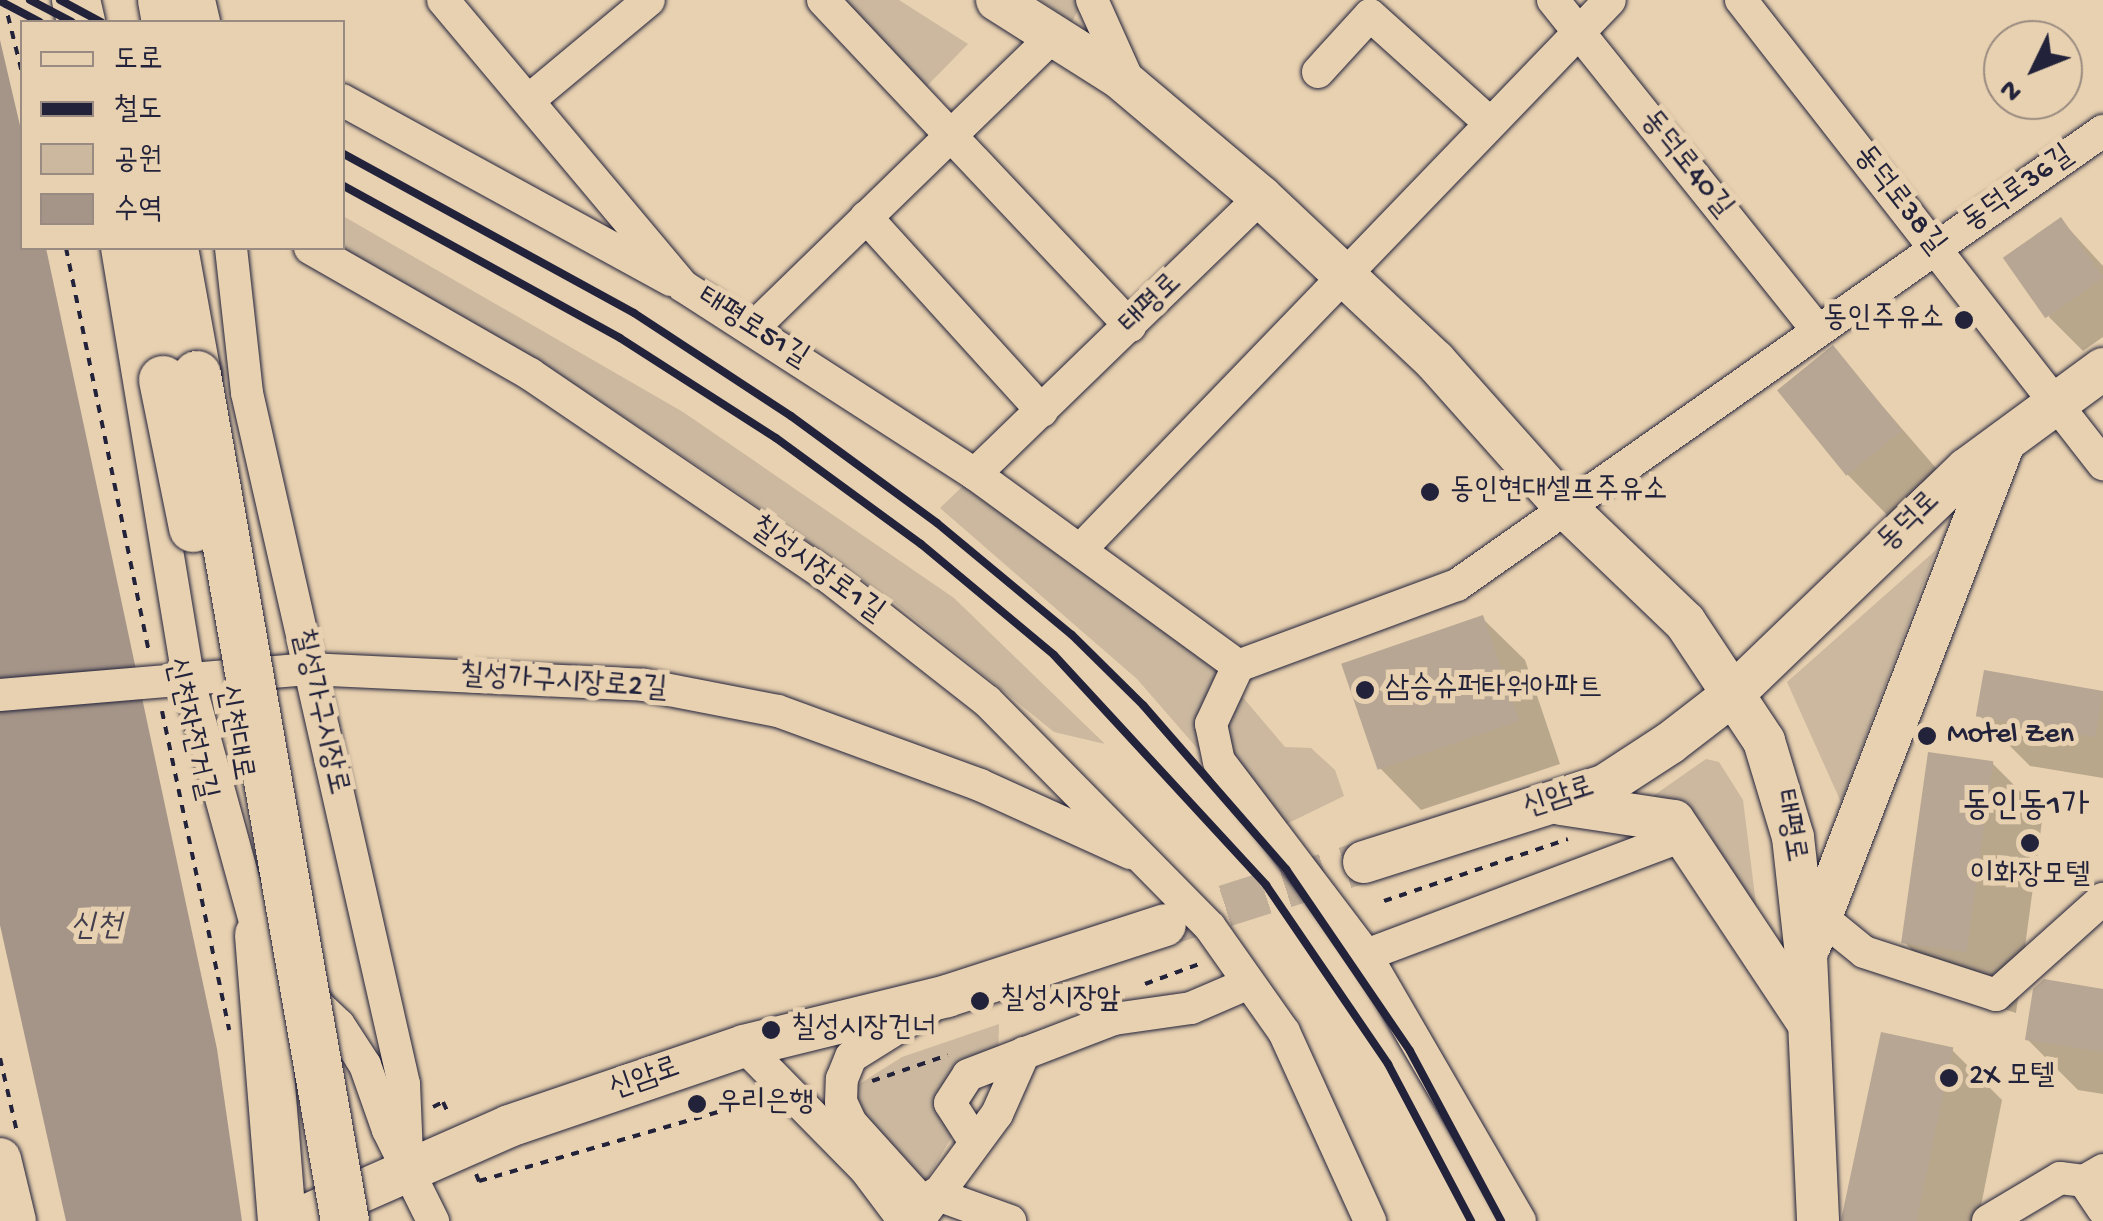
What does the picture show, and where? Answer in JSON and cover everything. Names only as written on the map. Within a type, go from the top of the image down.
[{"type":"highway","name":"신천대로","points":[[172,250],[152,275],[180,377],[349,1207]]},
{"type":"highway","points":[[152,275],[193,250]]},
{"type":"highway","name":"신천대로","points":[[180,377],[224,681],[305,1136],[314,1221]]},
{"type":"highway","points":[[259,935],[282,1221]]},
{"type":"main road","name":"태평로","points":[[997,0],[1132,89],[1261,198],[1435,361],[1566,508],[1685,622],[1780,778],[1813,936],[1809,1024],[1818,1221]]},
{"type":"main road","name":"동덕로","points":[[1732,695],[2007,438],[2103,369]]},
{"type":"main road","points":[[1813,936],[2007,438]]},
{"type":"main road","name":"신암로","points":[[1364,862],[1604,786],[1732,695]]},
{"type":"main road","points":[[1550,802],[1674,821],[1809,1024]]},
{"type":"main road","name":"신암로","points":[[294,1221],[349,1207],[510,1126],[744,1046],[947,996],[1166,925]]},
{"type":"main road","points":[[0,1159],[15,1221]]},
{"type":"street","points":[[530,100],[649,0]]},
{"type":"street","points":[[824,0],[1130,326]]},
{"type":"street","points":[[1092,0],[1132,89]]},
{"type":"street","name":"동덕로40길","points":[[1554,0],[1817,330]]},
{"type":"street","points":[[1081,549],[1610,0]]},
{"type":"street","name":"동덕로38길","points":[[1741,0],[2103,464]]},
{"type":"street","name":"태평로51길","points":[[450,3],[684,286],[976,474],[1238,666]]},
{"type":"street","points":[[1318,72],[1370,15],[1489,122]]},
{"type":"street","points":[[753,328],[1054,36]]},
{"type":"street","points":[[345,102],[684,286]]},
{"type":"street","name":"동덕로36길","points":[[1934,248],[2103,131]]},
{"type":"street","name":"태평로","points":[[976,474],[1261,198]]},
{"type":"street","points":[[866,217],[1042,411]]},
{"type":"street","points":[[1520,1221],[1366,955],[1219,761],[1211,724],[1238,666],[1458,585],[1934,248]]},
{"type":"street","points":[[117,250],[188,678],[259,935],[365,1064],[408,1175],[433,1221]]},
{"type":"street","name":"칠성가구시장로","points":[[231,250],[247,393],[404,1084],[408,1175]]},
{"type":"street","name":"칠성시장로1길","points":[[313,250],[530,374],[830,578],[987,701],[1210,927],[1284,1032],[1370,1221]]},
{"type":"street","name":"칠성가구시장로2길","points":[[0,695],[154,686],[188,678],[308,669],[644,686],[778,711],[980,785],[1147,862]]},
{"type":"street","points":[[1366,955],[1628,851],[1684,836]]},
{"type":"street","points":[[1813,936],[1996,995],[2103,898]]},
{"type":"street","points":[[974,1142],[950,1103],[968,1075],[1114,1018],[1191,1008],[1249,983]]},
{"type":"street","name":"신암로","points":[[922,1212],[916,1196],[851,1123],[841,1102],[842,1079],[851,1058],[947,996]]},
{"type":"street","points":[[744,1046],[865,1169],[904,1221]]},
{"type":"street","points":[[922,1212],[997,1114],[1024,1053]]},
{"type":"street","points":[[1988,1221],[2060,1178],[2094,1176],[2103,1210]]},
{"type":"street","points":[[922,1212],[1010,1221]]},
{"type":"path","points":[[4,0],[20,65]]},
{"type":"path","name":"신천자전거길","points":[[66,250],[154,686],[231,1038]]},
{"type":"path","points":[[1384,901],[1586,834],[1628,851]]},
{"type":"green space","points":[[842,0],[899,0],[968,44],[925,88]]},
{"type":"green space","points":[[1040,0],[1076,0],[1080,6],[1072,22]]},
{"type":"green space","points":[[345,217],[683,412],[954,598],[1105,744],[1054,732],[896,604],[740,494],[539,361],[339,250],[345,250]]},
{"type":"green space","points":[[963,486],[1218,668],[1285,747],[1311,748],[1335,770],[1344,796],[1270,832],[1137,679],[940,508]]},
{"type":"green space","points":[[1936,550],[1841,802],[1787,682]]},
{"type":"green space","points":[[1706,759],[1719,762],[1743,800],[1758,920],[1705,826],[1680,802],[1653,796]]},
{"type":"green space","points":[[999,1024],[998,1058],[917,1196],[864,1120],[853,1088],[902,1057]]},
{"type":"water","name":"신천","points":[[0,40],[20,125],[20,250],[46,250],[217,1049],[242,1221],[66,1221],[0,925]]},
{"type":"building","points":[[2061,217],[2103,278],[2045,318],[2003,258]]},
{"type":"building","points":[[1833,345],[1902,430],[1846,476],[1777,390]]},
{"type":"building","name":"삼승슈퍼타워아파트","points":[[1483,615],[1519,721],[1378,770],[1341,664]]},
{"type":"building","points":[[1984,670],[2103,691],[2095,737],[1976,716]]},
{"type":"building","points":[[1928,752],[1993,761],[1966,952],[1901,943]]},
{"type":"building","points":[[2044,979],[2103,989],[2103,1052],[2025,1040],[2033,989]]},
{"type":"building","points":[[1881,1032],[1953,1047],[1916,1221],[1841,1221]]},
{"type":"tunnel","points":[[1165,925],[1364,862]]},
{"type":"railway","points":[[30,0],[68,20]]},
{"type":"railway","points":[[60,0],[97,20]]},
{"type":"railway","points":[[0,1],[36,20]]},
{"type":"railway","points":[[345,155],[634,313],[791,416],[937,523],[1072,635],[1143,705],[1286,869],[1410,1051],[1501,1221]]},
{"type":"railway","points":[[345,187],[620,338],[776,438],[921,544],[1054,655],[1266,885],[1388,1064],[1471,1221]]},
{"type":"place","name":"동인주유소","points":[[1964,320]]},
{"type":"place","name":"동인현대셀프주유소","points":[[1430,492]]},
{"type":"place","name":"삼승슈퍼타워아파트","points":[[1365,690]]},
{"type":"place","name":"Motel Zen","points":[[1927,736]]},
{"type":"place","name":"이화장모텔","points":[[2030,843]]},
{"type":"place","name":"칠성시장앞","points":[[980,1001]]},
{"type":"place","name":"칠성시장건너","points":[[771,1030]]},
{"type":"place","name":"2X 모텔","points":[[1949,1078]]},
{"type":"place","name":"우리은행","points":[[697,1104]]},
{"type":"district","name":"동인동1가","points":[[2026,808]]}]
